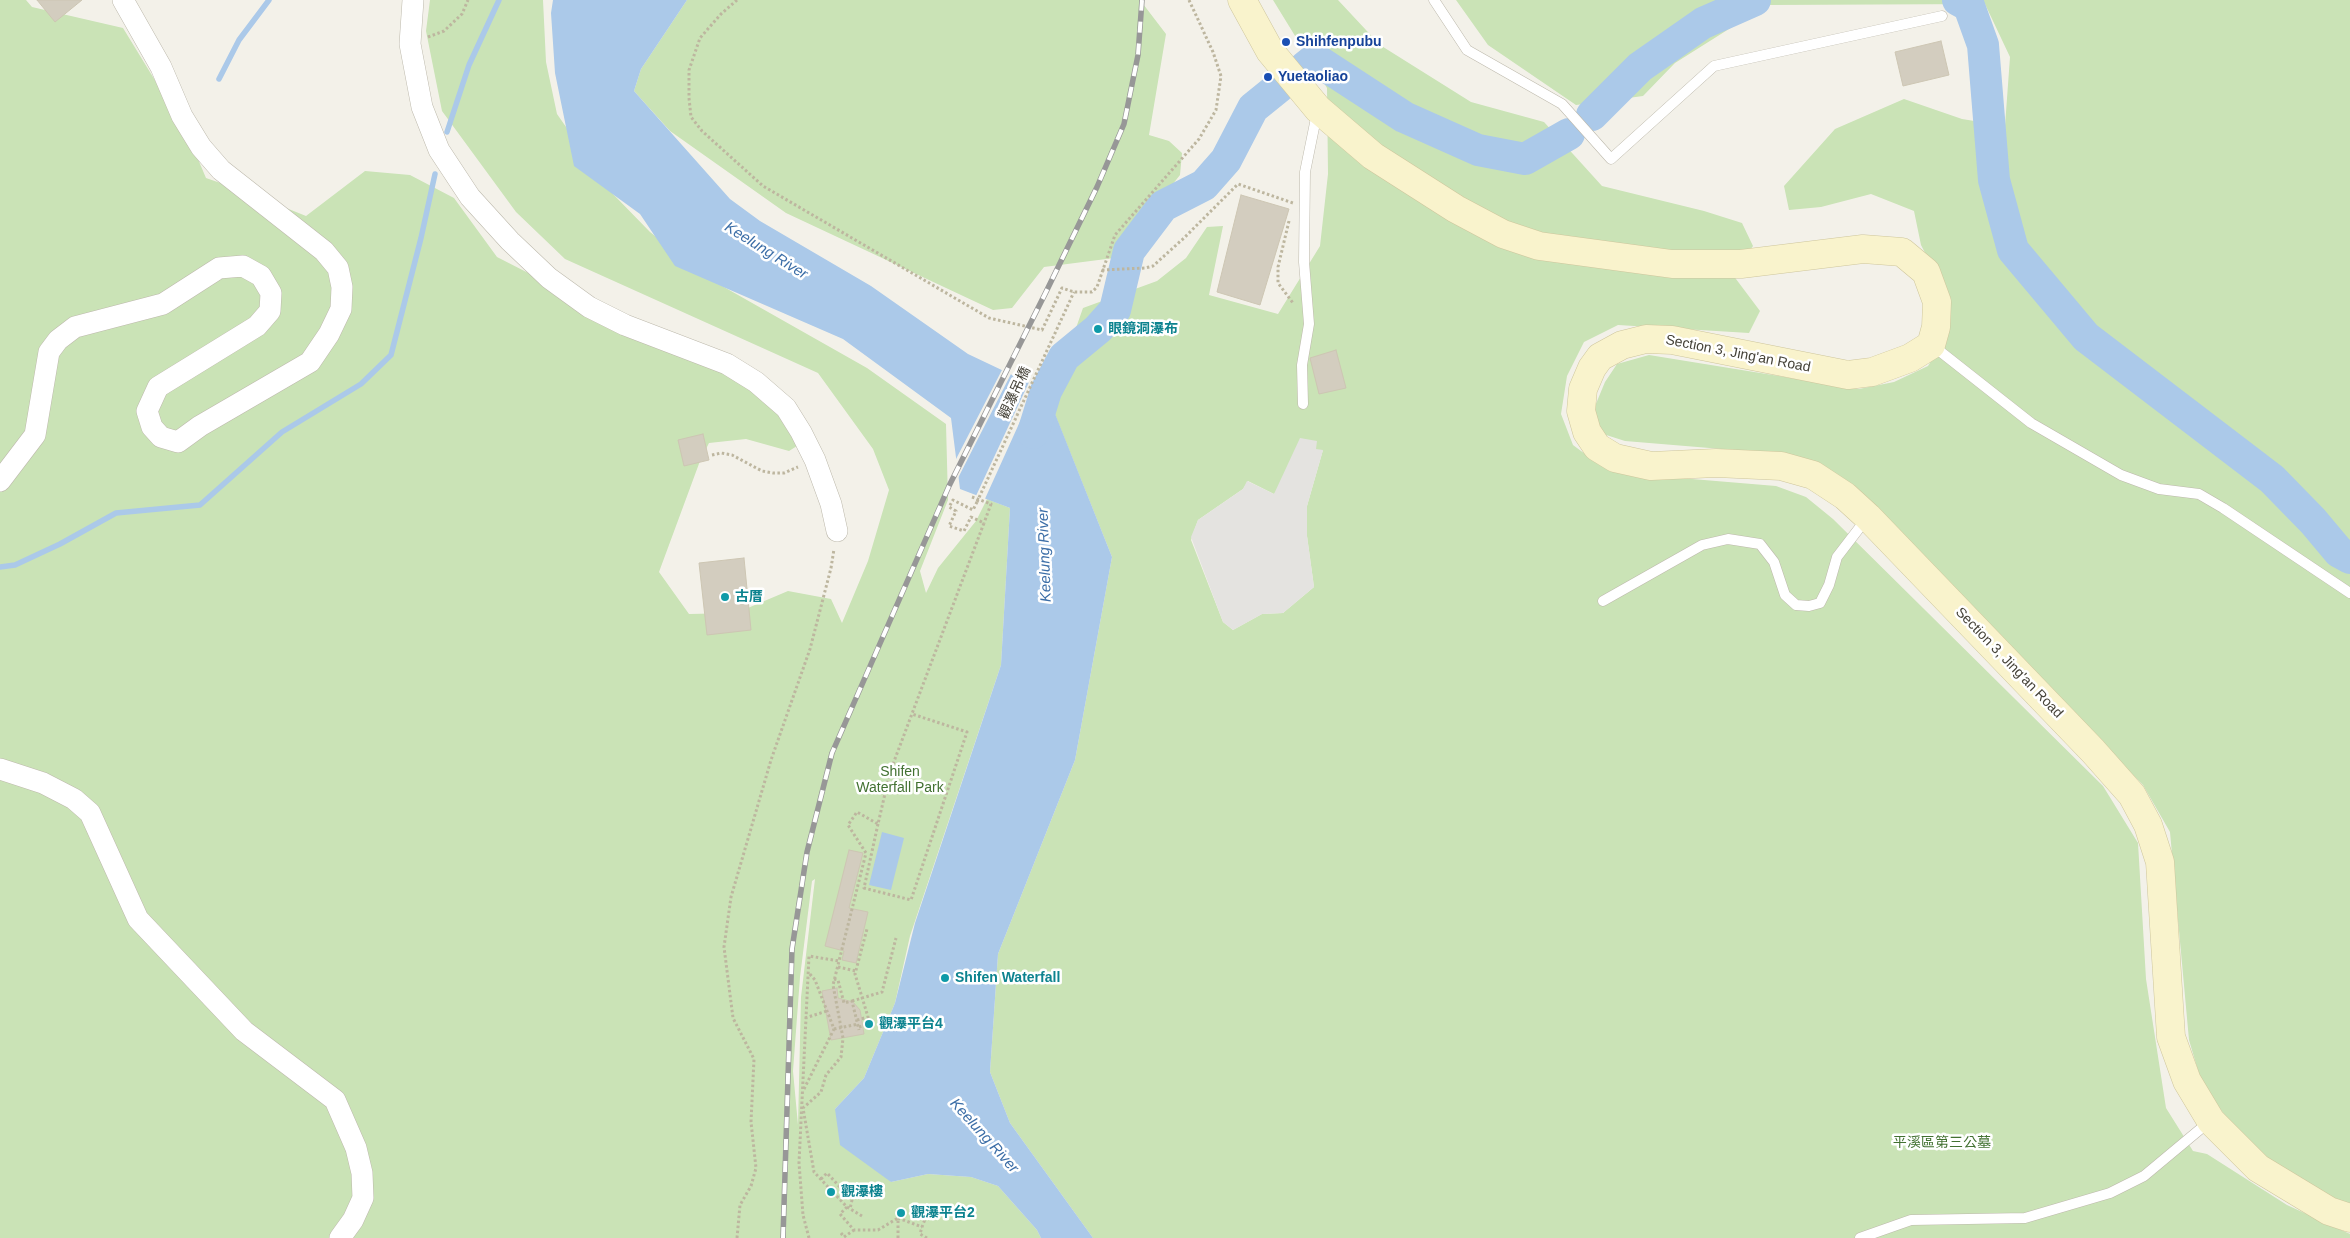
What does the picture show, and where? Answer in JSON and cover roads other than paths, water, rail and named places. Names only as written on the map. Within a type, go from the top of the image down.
[{"type":"main road","points":[[1242,0],[1270,51],[1318,109],[1373,156],[1456,209],[1503,234],[1539,246],[1672,264],[1741,264],[1863,249],[1902,252],[1926,272],[1937,302],[1936,327],[1931,345]]},
{"type":"main road","name":"Section 3, Jing'an Road","points":[[1931,345],[1894,365],[1872,372],[1848,375],[1672,340],[1646,339],[1622,345],[1600,357],[1592,368],[1584,389],[1582,411],[1587,432],[1598,447],[1615,458],[1651,466],[1716,462],[1781,466],[1813,475],[1845,496],[2093,751],[2132,795],[2148,825],[2160,862],[2171,1037],[2188,1080],[2211,1120],[2258,1168],[2329,1211],[2350,1218]]},
{"type":"street","points":[[0,481],[35,435],[40,415],[49,352],[58,340],[75,328],[164,304],[219,268],[242,266],[261,276],[271,293],[270,311],[257,326],[158,387],[147,411],[152,426],[161,437],[178,442],[200,426],[310,362],[329,334],[341,309],[342,287],[338,268],[324,250],[221,170],[201,147],[182,116],[162,67],[123,0]]},
{"type":"street","points":[[413,0],[410,44],[422,107],[439,150],[470,197],[510,241],[549,278],[589,307],[625,325],[727,364],[756,382],[786,408],[802,432],[815,460],[831,504],[837,532]]},
{"type":"street","points":[[0,769],[43,783],[74,799],[90,813],[138,919],[244,1031],[335,1100],[356,1148],[362,1174],[363,1198],[353,1220],[340,1238]]},
{"type":"lane","points":[[1434,0],[1467,50],[1562,104],[1611,159],[1714,66],[1942,16]]},
{"type":"lane","points":[[1303,404],[1302,365],[1309,324],[1304,262],[1305,172],[1318,109]]},
{"type":"lane","points":[[1931,345],[2031,423],[2121,475],[2160,489],[2199,494],[2350,593]]},
{"type":"lane","points":[[1603,600],[1702,545],[1728,538],[1760,544],[1774,562],[1785,595],[1796,605],[1809,606],[1820,603],[1829,585],[1837,557],[1868,518]]},
{"type":"lane","points":[[1860,1238],[1911,1220],[2025,1218],[2110,1193],[2144,1176],[2211,1120]]},
{"type":"water","name":"Keelung River","points":[[553,0],[687,0],[641,69],[634,91],[730,199],[760,221],[871,286],[968,354],[1046,391],[1112,557],[1075,760],[998,954],[990,1072],[1010,1123],[1093,1238],[1041,1238],[1037,1230],[998,1186],[971,1177],[928,1174],[891,1182],[840,1145],[835,1109],[864,1078],[895,1003],[915,923],[1001,665],[1010,508],[960,489],[951,418],[843,339],[675,266],[640,214],[574,166],[555,73],[551,13]]},
{"type":"water","points":[[882,832],[904,838],[891,890],[869,885]]},
{"type":"waterway","points":[[219,79],[239,40],[269,0]]},
{"type":"waterway","points":[[447,132],[469,65],[499,0]]},
{"type":"waterway","points":[[1592,115],[1640,67],[1703,23],[1755,0]]},
{"type":"waterway","points":[[1958,0],[1969,6],[1983,45],[1994,180],[2013,250],[2086,337],[2272,479],[2313,521],[2339,552],[2350,558]]},
{"type":"waterway","points":[[1305,67],[1315,59],[1404,117],[1478,150],[1525,159],[1569,134]]},
{"type":"waterway","points":[[1033,433],[1046,391],[1064,357],[1098,329],[1115,310],[1129,251],[1163,206],[1204,185],[1226,160],[1253,108],[1279,87]]},
{"type":"waterway","points":[[0,567],[15,565],[60,544],[116,513],[200,505],[282,432],[361,384],[391,355],[421,238],[435,174]]},
{"type":"railway","points":[[783,1238],[792,949],[807,852],[832,753],[949,486],[1097,187],[1124,124],[1138,55],[1142,0]]},
{"type":"place","name":"Shihfenpubu","points":[[1286,42]]},
{"type":"place","name":"Yuetaoliao","points":[[1268,77]]},
{"type":"place","name":"眼鏡洞瀑布","points":[[1098,329]]},
{"type":"place","name":"古厝","points":[[725,597]]},
{"type":"place","name":"Shifen Waterfall","points":[[945,978]]},
{"type":"place","name":"觀瀑平台4","points":[[869,1024]]},
{"type":"place","name":"觀瀑樓","points":[[831,1192]]},
{"type":"place","name":"觀瀑平台2","points":[[901,1213]]},
{"type":"park label","name":"Shifen Waterfall Park","points":[[900,780]]},
{"type":"park label","name":"平溪區第三公墓","points":[[1942,1143]]}]
